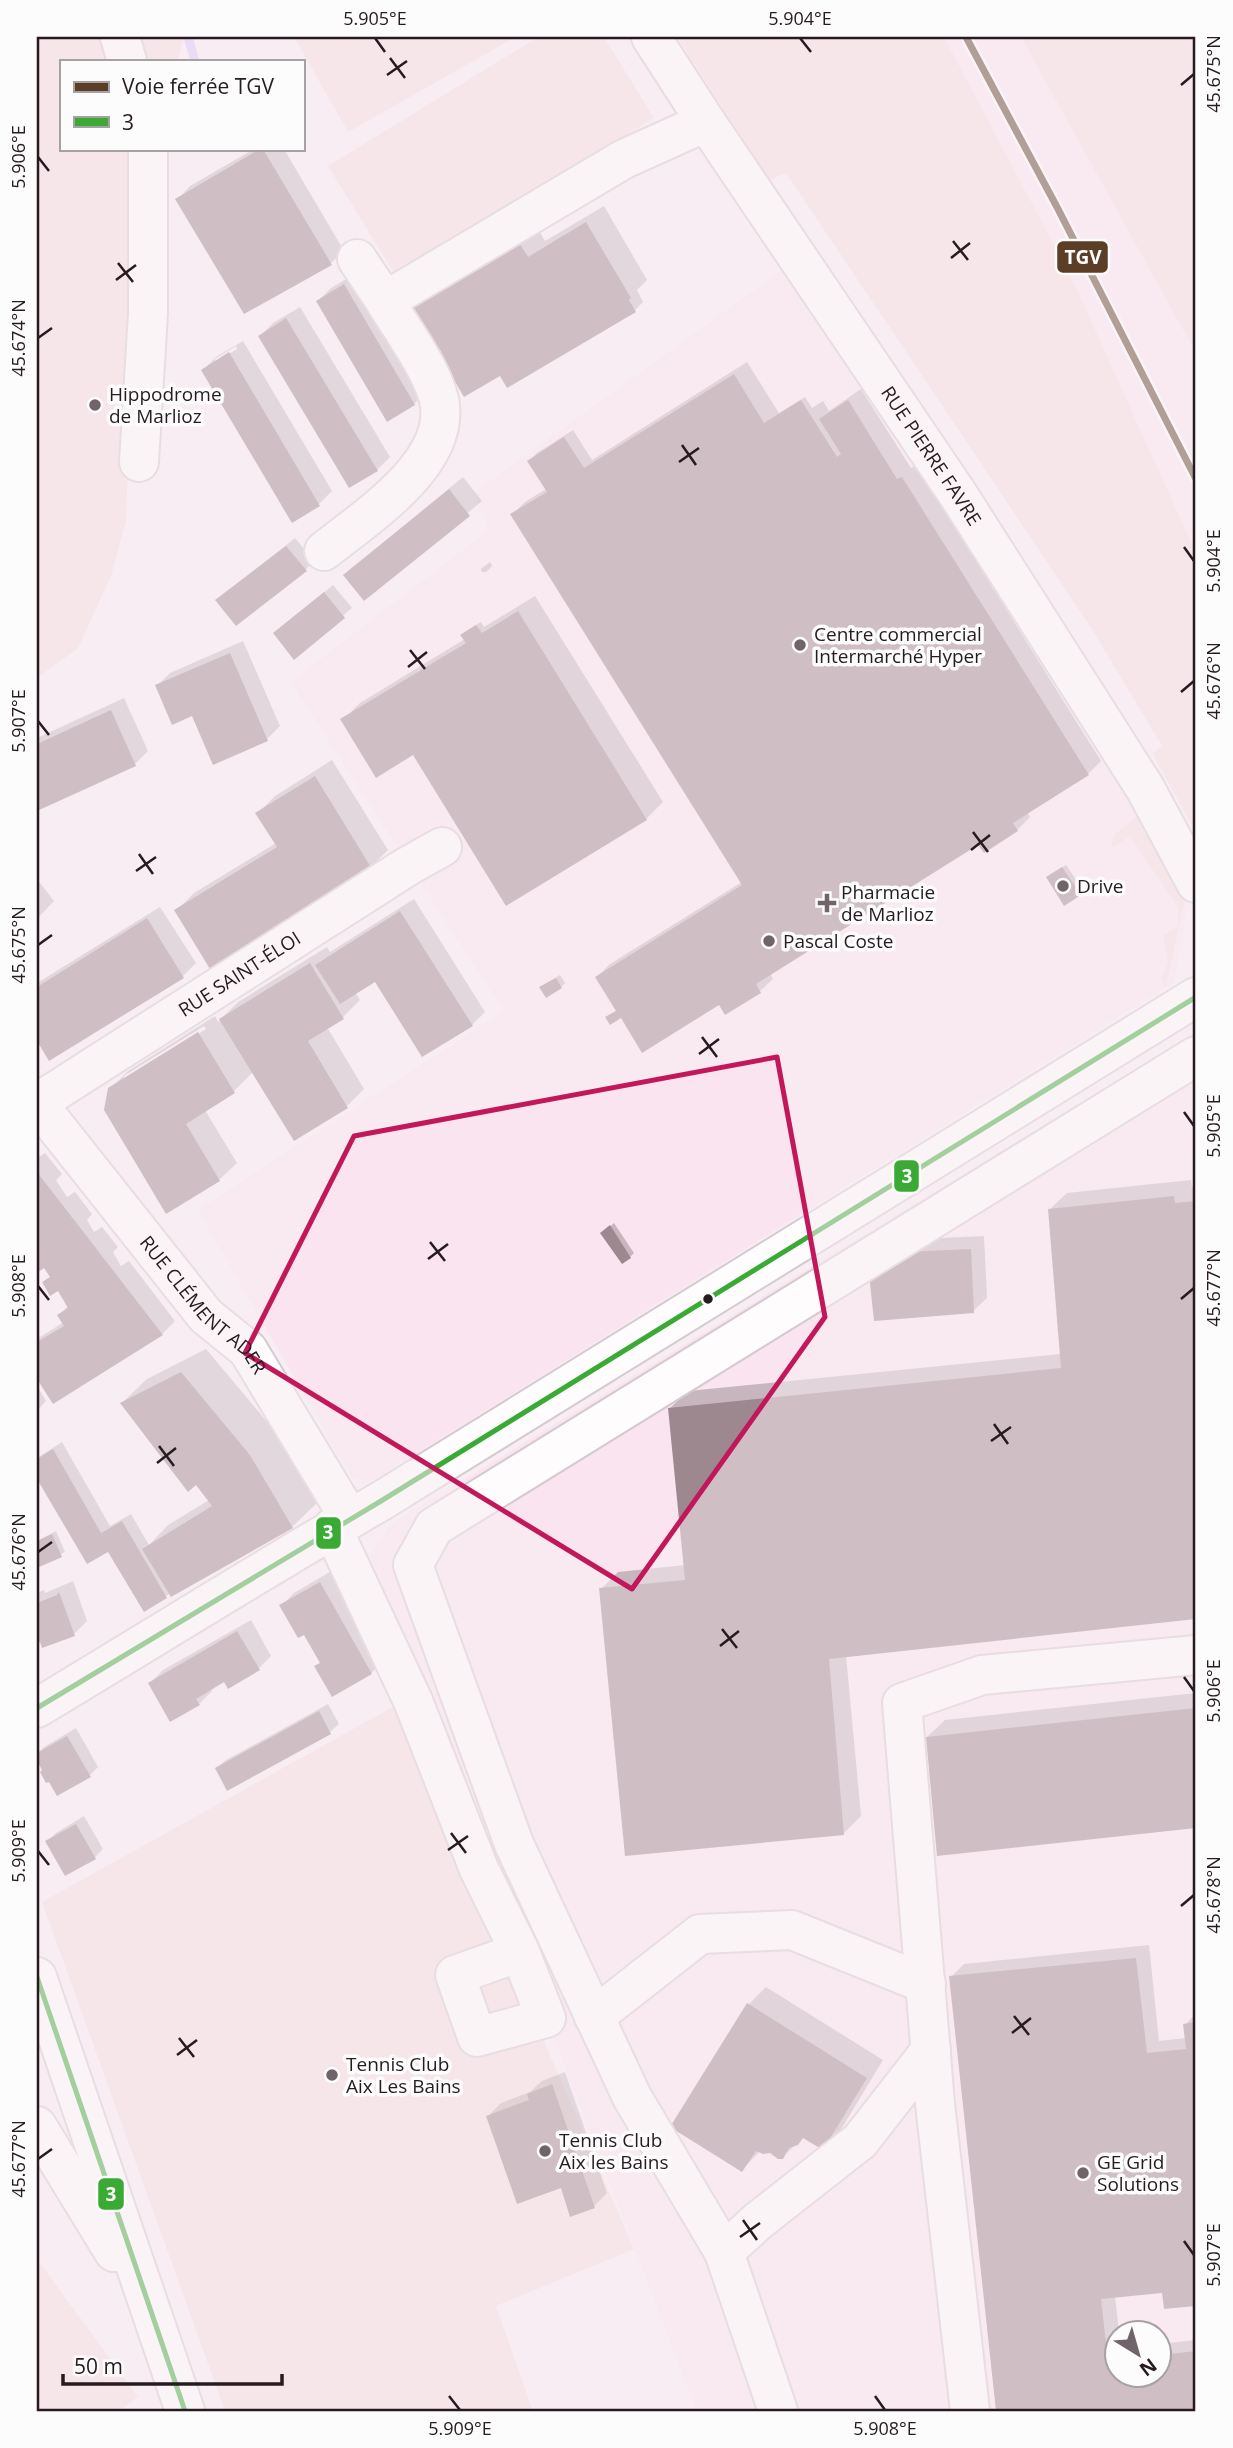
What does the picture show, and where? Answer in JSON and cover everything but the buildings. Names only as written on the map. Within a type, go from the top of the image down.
[{"type":"street","points":[[120,37],[127,60]]},
{"type":"street","name":"RUE PIERRE FAVRE","points":[[651,37],[959,496],[1145,788],[1196,883]]},
{"type":"street","points":[[385,301],[624,159],[706,122]]},
{"type":"street","points":[[139,462],[148,313],[148,150]]},
{"type":"street","points":[[324,551],[393,496],[418,470],[432,448],[439,424],[440,406],[433,385],[357,258]]},
{"type":"street","name":"RUE SAINT-ÉLOI","points":[[37,1103],[408,866],[442,847]]},
{"type":"street","points":[[37,1708],[239,1587],[1196,997]]},
{"type":"street","points":[[778,2411],[724,2252],[632,2097],[514,1844],[413,1565],[434,1527],[1196,1056]]},
{"type":"street","name":"RUE CLÉMENT ADER","points":[[37,1103],[206,1316],[248,1350],[341,1523],[480,1869],[520,1952]]},
{"type":"street","points":[[970,2411],[931,2050],[902,1703],[982,1675],[1196,1655]]},
{"type":"street","points":[[594,2017],[700,1934],[793,1930],[926,1984]]},
{"type":"street","points":[[37,1977],[149,2310],[186,2411]]},
{"type":"street","points":[[724,2252],[758,2221],[860,2141],[931,2050]]},
{"type":"street","points":[[37,2126],[149,2310]]},
{"type":"highlighted area","points":[[777,1057],[825,1317],[632,1589],[245,1353],[354,1136]]},
{"type":"shaded area","name":"Hippodrome de Marlioz","points":[[37,37],[183,37],[178,60],[60,60],[60,150],[165,150],[128,464],[126,521],[111,576],[78,648],[37,678]]},
{"type":"shaded area","points":[[294,37],[511,37],[512,39],[348,132]]},
{"type":"shaded area","points":[[538,37],[604,37],[654,118],[396,276],[328,166]]},
{"type":"shaded area","points":[[677,37],[944,37],[1073,281],[1196,553],[1196,834],[1153,754],[1162,746],[1090,626],[786,173],[769,180]]},
{"type":"shaded area","points":[[944,37],[1021,37],[1196,353],[1196,553],[1073,281]]},
{"type":"shaded area","points":[[1021,37],[1196,37],[1196,353]]},
{"type":"shaded area","points":[[781,271],[1017,613],[1189,898],[1174,982],[374,1480],[352,1478],[198,1210],[504,1011],[291,682],[489,530],[474,493]]},
{"type":"shaded area","points":[[1137,816],[1185,898],[1166,987],[1161,980],[1168,963],[1163,936],[1178,926],[1178,907],[1130,836],[1111,849],[1114,835]]},
{"type":"shaded area","points":[[1196,1035],[1196,2411],[697,2411],[370,1556],[390,1525],[1182,1040]]},
{"type":"shaded area","name":"Tennis Club Aix Les Bains","points":[[398,1704],[634,2249],[496,2306],[533,2411],[225,2411],[42,1902]]},
{"type":"shaded area","points":[[37,2259],[138,2397],[119,2411],[37,2411]]},
{"type":"waterway","points":[[188,37],[195,60]]},
{"type":"rail line","name":"TGV","points":[[966,37],[1058,209],[1196,479]]},
{"type":"transit line","name":"3","points":[[37,1708],[381,1501],[1196,997]]},
{"type":"transit line","name":"3","points":[[37,1977],[185,2411]]},
{"type":"place","name":"Hippodrome de Marlioz","points":[[95,405]]},
{"type":"place","name":"Centre commercial Intermarché Hyper","points":[[800,645]]},
{"type":"place","name":"Drive","points":[[1063,886]]},
{"type":"place","name":"Pharmacie de Marlioz","points":[[827,903]]},
{"type":"place","name":"Pascal Coste","points":[[769,941]]},
{"type":"place","name":"Tennis Club Aix Les Bains","points":[[332,2075]]},
{"type":"place","name":"Tennis Club Aix les Bains","points":[[545,2151]]},
{"type":"place","name":"GE Grid Solutions","points":[[1083,2173]]}]
